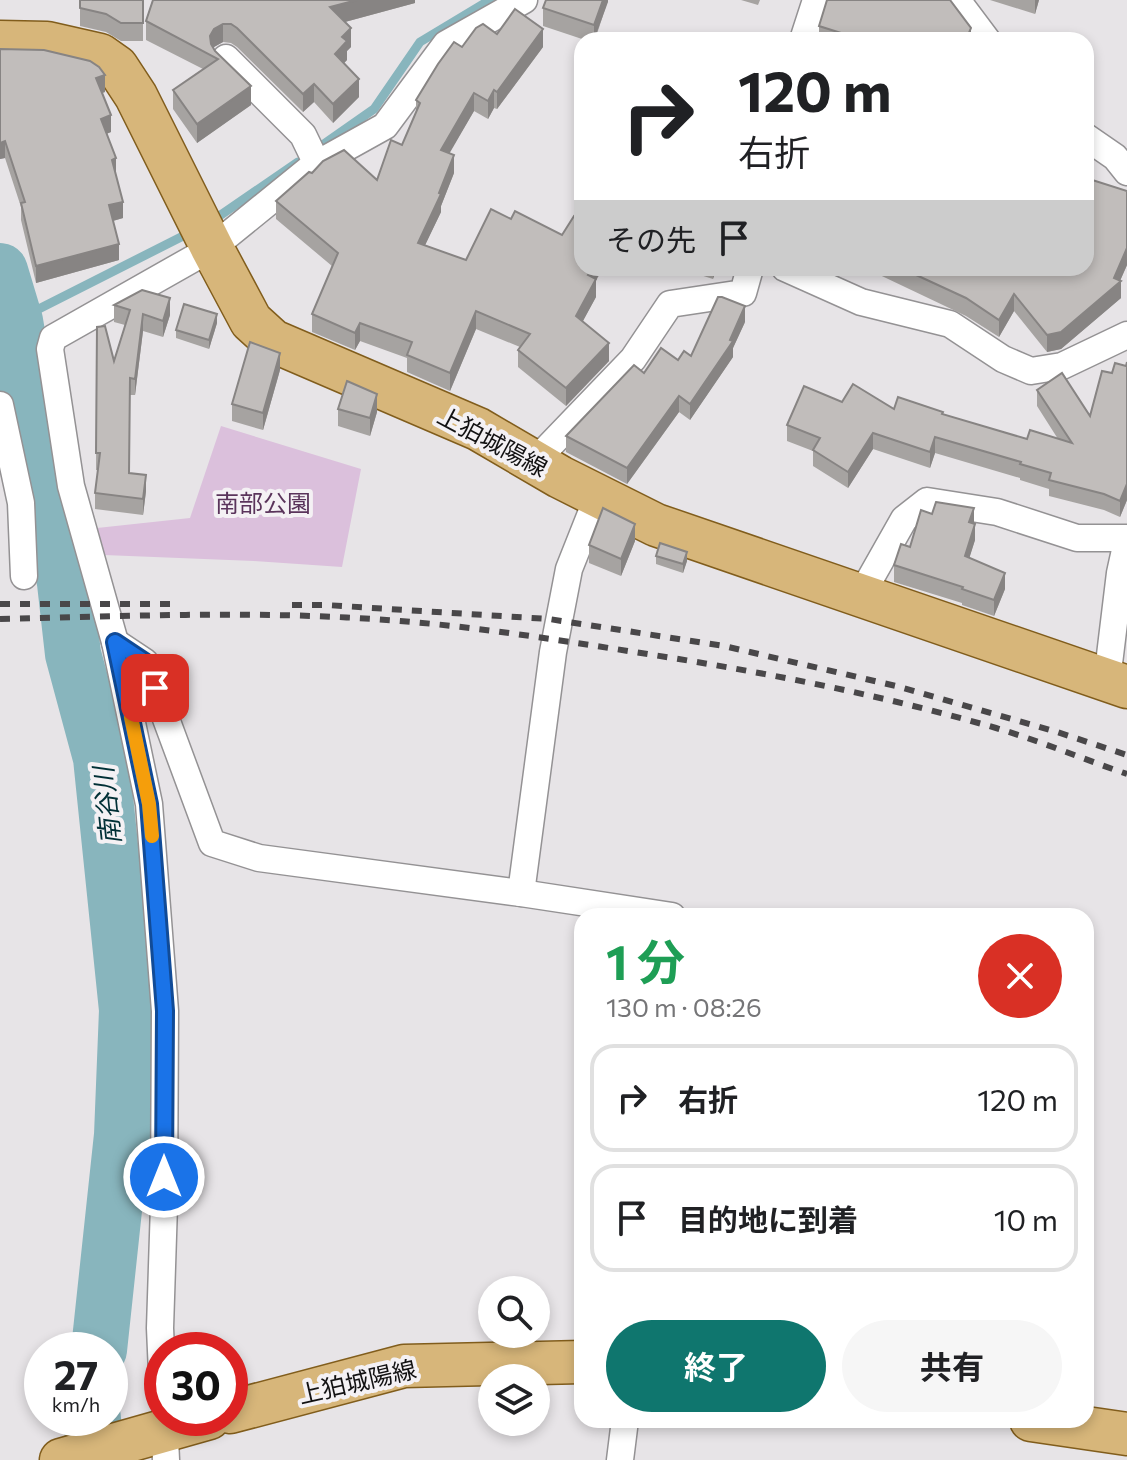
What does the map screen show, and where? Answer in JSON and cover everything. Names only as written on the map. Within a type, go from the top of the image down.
[{"type":"main road","name":"上狛城陽線","points":[[0,42],[47,43],[100,55],[117,67],[136,96],[251,321],[273,341],[478,429],[534,462],[656,525],[1117,683]]},
{"type":"main road","name":"上狛城陽線","points":[[248,1407],[404,1366],[574,1362]]},
{"type":"main road","points":[[1086,1428],[1127,1434]]},
{"type":"main road","points":[[61,1460],[158,1436]]},
{"type":"street","points":[[160,1332],[165,1011],[149,804],[115,642],[71,486],[50,349],[53,338],[212,248],[317,164],[385,126],[446,44],[524,0]]},
{"type":"street","points":[[806,32],[816,0]]},
{"type":"street","points":[[957,0],[981,32]]},
{"type":"street","points":[[226,58],[303,135],[317,164]]},
{"type":"street","points":[[1094,143],[1115,157],[1127,172]]},
{"type":"street","points":[[534,462],[633,359],[670,304],[743,293],[748,276]]},
{"type":"street","points":[[803,276],[861,302],[950,324],[1003,359],[1031,371],[1062,366],[1127,335]]},
{"type":"street","points":[[0,405],[21,503],[24,576]]},
{"type":"street","points":[[521,893],[553,652],[569,569],[598,496]]},
{"type":"street","points":[[861,595],[904,519],[927,501],[997,512],[1077,538],[1127,540],[1120,573],[1117,683]]},
{"type":"street","points":[[115,642],[145,662],[212,843],[259,858],[619,908]]},
{"type":"street","points":[[620,1460],[624,1428]]},
{"type":"green space","name":"南部公園","points":[[221,426],[361,469],[342,567],[104,555],[97,528],[190,518]]},
{"type":"building","points":[[80,0],[143,0],[143,23],[121,23],[106,14],[80,8]]},
{"type":"building","points":[[153,0],[357,0],[330,7],[351,28],[342,37],[347,41],[335,54],[359,79],[333,104],[314,84],[303,94],[237,28],[223,24],[214,29],[210,36],[211,44],[251,86],[197,124],[173,90],[218,59],[146,21]]},
{"type":"building","points":[[546,0],[603,0],[594,25],[543,8]]},
{"type":"building","points":[[827,0],[950,0],[971,28],[969,32],[838,32],[819,26]]},
{"type":"building","points":[[515,9],[543,29],[488,101],[474,93],[441,150],[454,155],[441,194],[418,243],[466,260],[491,209],[511,219],[515,211],[562,235],[574,216],[574,276],[596,279],[576,316],[609,343],[566,388],[518,350],[530,334],[476,311],[450,373],[407,355],[412,342],[360,323],[355,333],[312,314],[338,253],[276,201],[323,161],[344,150],[377,180],[391,140],[402,145],[420,103],[416,100],[454,42],[462,47],[476,28],[483,24],[497,34]]},
{"type":"building","points":[[0,49],[44,50],[90,61],[105,75],[96,78],[111,115],[101,119],[116,158],[112,160],[123,202],[109,205],[119,244],[36,266],[21,203],[25,202],[5,141],[0,143]]},
{"type":"building","points":[[1094,181],[1127,191],[1127,248],[1114,278],[1121,281],[1061,332],[1047,335],[1014,294],[999,320],[966,298],[918,276],[1094,276]]},
{"type":"building","points":[[142,290],[170,298],[163,321],[143,314],[135,379],[130,378],[129,473],[146,475],[143,499],[95,493],[100,453],[96,453],[97,327],[105,326],[114,361],[130,310],[114,305]]},
{"type":"building","points":[[718,297],[745,306],[730,340],[733,341],[690,404],[679,396],[627,468],[566,436],[634,365],[644,373],[661,348],[678,360],[684,351],[691,356]]},
{"type":"building","points":[[184,304],[217,314],[209,340],[176,330]]},
{"type":"building","points":[[250,342],[280,353],[263,413],[232,404]]},
{"type":"building","points":[[1127,362],[1127,484],[1120,501],[1049,480],[1051,473],[1021,462],[935,437],[930,452],[873,433],[848,472],[813,450],[820,438],[787,425],[804,386],[842,402],[853,384],[894,409],[898,397],[942,414],[1027,439],[1030,430],[1072,443],[1037,390],[1062,373],[1090,416],[1102,371],[1112,373],[1115,363],[1126,366]]},
{"type":"building","points":[[347,381],[377,394],[370,418],[338,409]]},
{"type":"building","points":[[936,502],[974,508],[969,522],[975,524],[965,556],[1005,573],[994,600],[894,565],[901,544],[910,547],[921,510],[932,514]]},
{"type":"building","points":[[603,508],[635,524],[621,559],[589,545]]},
{"type":"building","points":[[660,543],[687,552],[683,564],[656,556]]},
{"type":"waterway","points":[[314,151],[374,109],[420,42],[490,0]]},
{"type":"waterway","points":[[212,221],[298,162]]},
{"type":"waterway","points":[[15,321],[191,232]]},
{"type":"waterway","name":"南谷川","points":[[0,271],[15,321],[37,451],[55,526],[73,654],[101,758],[127,1010],[122,1135],[101,1332]]},
{"type":"waterway","name":"南谷川","points":[[92,1460],[93,1436]]},
{"type":"railway","points":[[0,604],[176,604]]},
{"type":"railway","points":[[292,605],[549,619],[724,646],[896,686],[1127,755]]},
{"type":"railway","points":[[0,619],[300,616],[400,621],[514,634],[721,666],[859,693],[996,728],[1127,774]]},
{"type":"slow traffic","points":[[131,717],[149,804],[152,836]]},
{"type":"route","points":[[155,688],[145,662],[115,642],[149,804],[165,1011],[164,1177]]}]
